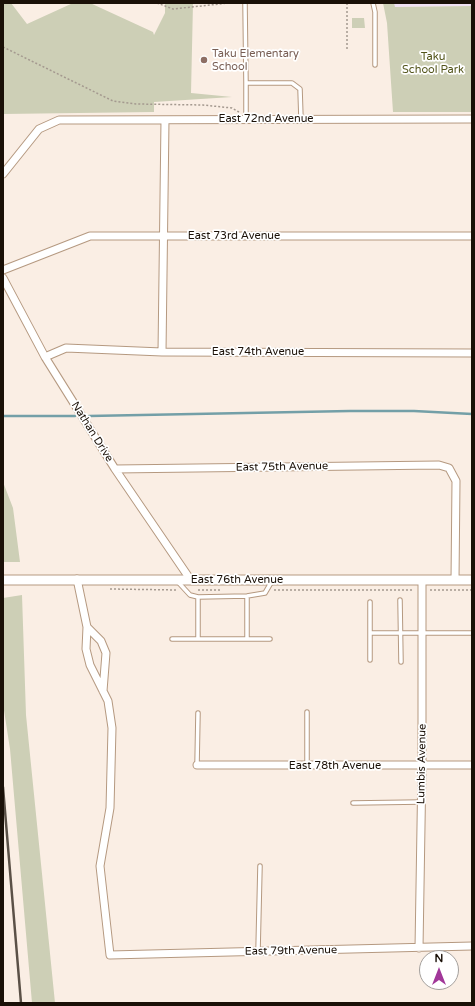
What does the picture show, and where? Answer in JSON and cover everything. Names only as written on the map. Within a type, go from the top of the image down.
[{"type":"street","name":"East 72nd Avenue","points":[[3,174],[39,129],[59,120],[472,119]]},
{"type":"street","points":[[162,352],[165,120]]},
{"type":"street","name":"East 73rd Avenue","points":[[3,270],[90,236],[472,236]]},
{"type":"street","name":"Nathan Drive","points":[[3,278],[45,357],[115,469],[190,579]]},
{"type":"street","name":"East 74th Avenue","points":[[45,357],[66,348],[162,352],[472,353]]},
{"type":"street","name":"East 75th Avenue","points":[[115,469],[439,465],[449,468],[456,481],[456,580]]},
{"type":"street","points":[[77,579],[87,627],[87,654],[90,665],[103,691]]},
{"type":"street","name":"East 76th Avenue","points":[[3,580],[472,580]]},
{"type":"street","name":"Lumbis Avenue","points":[[419,948],[422,765],[422,580]]},
{"type":"street","points":[[87,627],[101,641],[106,653],[103,691]]},
{"type":"street","name":"East 79th Avenue","points":[[103,691],[108,700],[112,728],[110,808],[100,866],[110,955],[472,946]]},
{"type":"street","name":"East 78th Avenue","points":[[198,765],[472,765]]},
{"type":"lane","points":[[245,3],[246,120]]},
{"type":"lane","points":[[373,3],[375,12],[375,65]]},
{"type":"lane","points":[[246,83],[292,83],[300,89],[301,119]]},
{"type":"lane","points":[[176,579],[186,591],[198,597],[247,596],[265,593],[268,590],[272,580]]},
{"type":"lane","points":[[247,596],[247,639]]},
{"type":"lane","points":[[198,597],[198,639]]},
{"type":"lane","points":[[400,600],[401,662]]},
{"type":"lane","points":[[370,602],[370,660]]},
{"type":"lane","points":[[370,633],[472,632]]},
{"type":"lane","points":[[172,639],[270,639]]},
{"type":"lane","points":[[308,712],[308,766]]},
{"type":"lane","points":[[198,713],[198,765]]},
{"type":"lane","points":[[353,803],[421,802]]},
{"type":"lane","points":[[258,951],[260,866]]},
{"type":"path","points":[[157,3],[173,9],[229,3]]},
{"type":"path","points":[[347,3],[347,51]]},
{"type":"path","points":[[3,47],[113,101],[136,104],[203,105],[232,108],[239,112]]},
{"type":"path","points":[[107,589],[186,591],[223,590]]},
{"type":"path","points":[[268,590],[472,590]]},
{"type":"shaded area","points":[[394,3],[472,3],[472,6],[394,7]]},
{"type":"green space","points":[[3,3],[11,3],[27,24],[73,3],[90,3],[153,32],[154,35],[165,13],[165,3],[193,3],[191,93],[232,97],[154,102],[154,112],[3,114]]},
{"type":"green space","name":"Taku School Park","points":[[383,3],[394,3],[395,7],[472,6],[472,112],[393,112],[387,23]]},
{"type":"green space","points":[[352,18],[364,18],[365,28],[352,28]]},
{"type":"green space","points":[[3,482],[13,508],[20,562],[3,562]]},
{"type":"green space","points":[[22,595],[26,715],[55,1003],[32,1003],[10,749],[3,704],[3,598]]},
{"type":"waterway","points":[[89,416],[350,411],[414,411],[472,414]]},
{"type":"waterway","points":[[3,416],[75,416]]},
{"type":"railway","points":[[3,787],[21,1003]]},
{"type":"place","name":"Taku Elementary School","points":[[204,60]]}]
